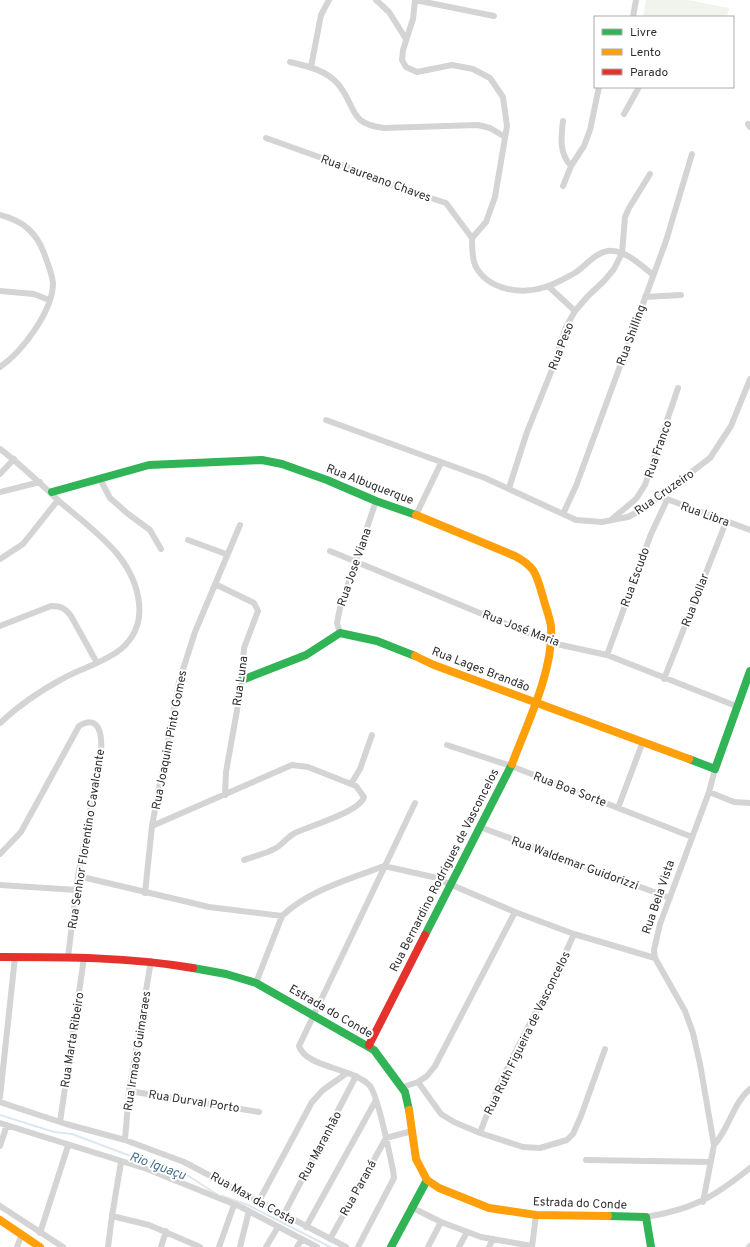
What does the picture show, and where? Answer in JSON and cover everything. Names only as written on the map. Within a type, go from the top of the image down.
[{"type":"street","points":[[311,67],[321,15],[329,0]]},
{"type":"street","points":[[376,0],[389,12],[406,39]]},
{"type":"street","points":[[494,16],[415,0],[413,19],[402,50],[402,60],[406,67],[411,71],[417,72],[452,65],[473,68],[490,78],[503,97],[507,126],[495,197],[490,215],[472,238],[473,257],[476,265],[484,277],[492,284],[503,288],[515,289],[538,289],[548,286],[574,274],[600,254],[607,251],[622,253],[653,275]]},
{"type":"street","points":[[633,16],[636,0]]},
{"type":"street","points":[[290,62],[311,67],[337,83],[358,120],[372,127],[384,128],[478,125],[490,128],[505,137]]},
{"type":"street","points":[[563,186],[571,166],[582,152],[590,130],[599,88]]},
{"type":"street","points":[[624,114],[638,88]]},
{"type":"street","points":[[563,121],[562,146],[565,159],[571,166]]},
{"type":"street","name":"Rua Laureano Chaves","points":[[266,138],[347,167],[399,189],[446,203],[472,238]]},
{"type":"street","name":"Rua Shilling","points":[[563,514],[576,486],[666,241],[692,154]]},
{"type":"street","name":"Rua Peso","points":[[509,488],[527,432],[551,372],[566,326],[575,311],[614,269],[622,253],[625,217],[650,174]]},
{"type":"street","points":[[0,215],[12,218],[26,226],[36,238],[48,263],[53,282],[44,313],[25,343],[10,360],[0,367]]},
{"type":"street","points":[[548,286],[575,311]]},
{"type":"street","points":[[0,291],[34,294],[49,300]]},
{"type":"street","points":[[645,297],[681,295]]},
{"type":"street","name":"Rua Cruzeiro","points":[[326,420],[509,488],[576,520],[586,522],[610,521],[628,517],[643,509],[710,458],[731,426],[750,379]]},
{"type":"street","name":"Rua Franco","points":[[610,521],[632,503],[645,485],[678,388]]},
{"type":"street","points":[[0,449],[14,459],[52,492],[58,500],[114,549],[126,564],[134,579],[138,594],[140,613],[137,629],[122,648],[97,663],[56,682],[34,696],[0,723]]},
{"type":"street","points":[[0,474],[14,459]]},
{"type":"street","name":"Rua Albuquerque","points":[[52,492],[149,465],[262,460],[282,464],[328,480],[376,501],[416,515],[515,556],[528,563],[535,572],[551,624],[551,652],[535,703]]},
{"type":"street","points":[[416,515],[441,463]]},
{"type":"street","points":[[100,478],[110,498],[150,530],[161,549]]},
{"type":"street","points":[[0,492],[40,482]]},
{"type":"street","name":"Rua Libra","points":[[661,496],[667,500],[750,530]]},
{"type":"street","points":[[0,559],[23,544],[58,500]]},
{"type":"street","name":"Rua Escudo","points":[[606,655],[651,534],[667,500]]},
{"type":"street","name":"Rua Jose Viana","points":[[340,633],[337,618],[376,501]]},
{"type":"street","name":"Rua Dollar","points":[[664,679],[726,522]]},
{"type":"street","name":"Rua Joaquim Pinto Gomes","points":[[145,893],[152,826],[178,682],[195,632],[226,554],[240,525]]},
{"type":"street","points":[[188,540],[226,554]]},
{"type":"street","name":"Rua José Maria","points":[[330,551],[552,643],[606,655],[736,706]]},
{"type":"street","name":"Rua Luna","points":[[215,584],[254,603],[258,611],[244,648],[242,680],[226,772],[225,795]]},
{"type":"street","points":[[0,626],[51,606],[60,606],[66,609],[71,616],[97,663]]},
{"type":"street","points":[[242,680],[307,655],[328,644],[340,633]]},
{"type":"street","name":"Rua Lages Brandão","points":[[340,633],[371,639],[407,651],[434,665],[642,744],[715,769]]},
{"type":"street","name":"Rua Bela Vista","points":[[655,958],[655,940],[709,792],[736,706],[750,671]]},
{"type":"street","name":"Rua Bernardino Rodrigues de Vasconcelos","points":[[369,1045],[511,766],[535,703]]},
{"type":"street","name":"Rua Senhor Florentino Cavalcante","points":[[0,854],[26,825],[79,726],[89,723],[99,728],[102,740],[78,876],[68,957]]},
{"type":"street","points":[[351,784],[360,769],[372,736]]},
{"type":"street","points":[[618,808],[642,744]]},
{"type":"street","name":"Rua Boa Sorte","points":[[447,745],[511,766],[692,837]]},
{"type":"street","points":[[152,826],[292,765],[314,769],[351,784],[362,793],[364,797],[363,801],[322,823],[297,832],[276,848],[244,860]]},
{"type":"street","points":[[709,792],[734,802],[750,803]]},
{"type":"street","points":[[358,1247],[391,1184],[394,1173],[376,1100],[371,1087],[356,1076],[310,1058],[304,1054],[299,1046],[360,921],[384,866],[416,803]]},
{"type":"street","name":"Rua Waldemar Guidorizzi","points":[[480,827],[670,898]]},
{"type":"street","points":[[256,983],[282,916],[293,906],[307,898],[384,866],[433,877],[515,912],[574,934],[655,958],[676,993],[693,1033],[714,1145],[703,1202]]},
{"type":"street","points":[[78,876],[209,907],[282,916]]},
{"type":"street","points":[[0,885],[77,890]]},
{"type":"street","points":[[402,1087],[418,1082],[427,1076],[436,1066],[515,912]]},
{"type":"street","name":"Rua Ruth Figueira de Vasconcelos","points":[[480,1133],[500,1084],[554,979],[574,934]]},
{"type":"street","name":"Estrada do Conde","points":[[0,957],[68,957],[151,961],[226,974],[256,983],[314,1017],[369,1045],[389,1068],[402,1087],[409,1107],[416,1159],[420,1170],[427,1180],[462,1198],[489,1208],[536,1215],[646,1217]]},
{"type":"street","points":[[0,1096],[15,957]]},
{"type":"street","name":"Rua Marta Ribeiro","points":[[60,1122],[84,958]]},
{"type":"street","name":"Rua Irmaos Guimaraes","points":[[125,1140],[129,1091],[151,961]]},
{"type":"street","points":[[418,1082],[440,1114],[454,1122],[480,1133],[523,1147],[540,1148],[567,1140],[573,1134],[606,1049]]},
{"type":"street","points":[[259,1201],[312,1102],[323,1090],[347,1073]]},
{"type":"street","name":"Rua Maranhão","points":[[283,1216],[356,1076]]},
{"type":"street","points":[[714,1145],[725,1131],[741,1099],[750,1089]]},
{"type":"street","name":"Rua Durval Porto","points":[[129,1091],[259,1112]]},
{"type":"street","points":[[306,1227],[376,1100]]},
{"type":"street","name":"Rua Max da Costa","points":[[0,1102],[60,1122],[125,1140],[184,1162],[259,1201],[283,1216],[346,1247]]},
{"type":"street","name":"Rua Max da Costa","points":[[0,1123],[68,1146],[147,1169],[249,1211],[317,1247]]},
{"type":"street","points":[[0,1146],[7,1125]]},
{"type":"street","points":[[386,1138],[412,1131]]},
{"type":"street","name":"Rua Paraná","points":[[330,1239],[386,1138]]},
{"type":"street","points":[[40,1233],[68,1146]]},
{"type":"street","points":[[586,1160],[710,1162]]},
{"type":"street","points":[[108,1247],[121,1162]]},
{"type":"street","points":[[651,1247],[646,1217],[682,1210],[703,1202],[719,1192],[750,1168]]},
{"type":"street","points":[[391,1247],[411,1207],[427,1180]]},
{"type":"street","points":[[219,1247],[234,1205]]},
{"type":"street","points":[[0,1206],[63,1247]]},
{"type":"street","points":[[411,1207],[441,1222],[467,1232],[520,1246],[532,1247],[536,1215]]},
{"type":"street","points":[[240,1247],[249,1211]]},
{"type":"street","points":[[112,1216],[166,1231],[200,1247]]},
{"type":"street","points":[[0,1220],[40,1247]]},
{"type":"street","points":[[428,1247],[441,1222]]},
{"type":"street","points":[[266,1247],[278,1227]]},
{"type":"street","points":[[161,1247],[166,1231]]},
{"type":"street","points":[[459,1247],[467,1232]]},
{"type":"street","points":[[17,1247],[22,1234]]},
{"type":"street","points":[[297,1247],[302,1239]]},
{"type":"street","points":[[489,1247],[492,1239]]},
{"type":"shaded area","points":[[646,0],[688,0],[729,8],[727,16],[643,16]]},
{"type":"waterway","name":"Rio Iguaçu","points":[[0,1115],[54,1132],[72,1134],[128,1155],[168,1167],[187,1175],[218,1195]]},
{"type":"waterway","name":"Rio Iguaçu","points":[[222,1196],[248,1205],[330,1247]]},
{"type":"traffic: fast","points":[[52,492],[149,465],[262,460],[282,464],[327,480],[376,501],[416,515]]},
{"type":"traffic: fast","points":[[242,680],[306,655],[340,633],[377,641],[415,656]]},
{"type":"traffic: fast","points":[[689,759],[715,769],[750,671]]},
{"type":"traffic: fast","points":[[425,935],[512,764]]},
{"type":"traffic: fast","points":[[193,968],[226,974],[256,983],[374,1050],[405,1092],[409,1110]]},
{"type":"traffic: fast","points":[[391,1247],[427,1180]]},
{"type":"traffic: fast","points":[[608,1216],[646,1217],[651,1247]]},
{"type":"traffic: slow","points":[[416,515],[515,556],[528,564],[532,568],[537,578],[549,615],[551,643],[544,678],[532,714],[512,764]]},
{"type":"traffic: slow","points":[[415,656],[434,665],[689,759]]},
{"type":"traffic: slow","points":[[409,1110],[416,1159],[427,1180],[439,1188],[489,1208],[536,1215],[608,1216]]},
{"type":"traffic: slow","points":[[0,1220],[40,1247]]},
{"type":"traffic: jam","points":[[369,1045],[425,935]]},
{"type":"traffic: jam","points":[[0,957],[121,960],[169,964],[193,968]]}]
